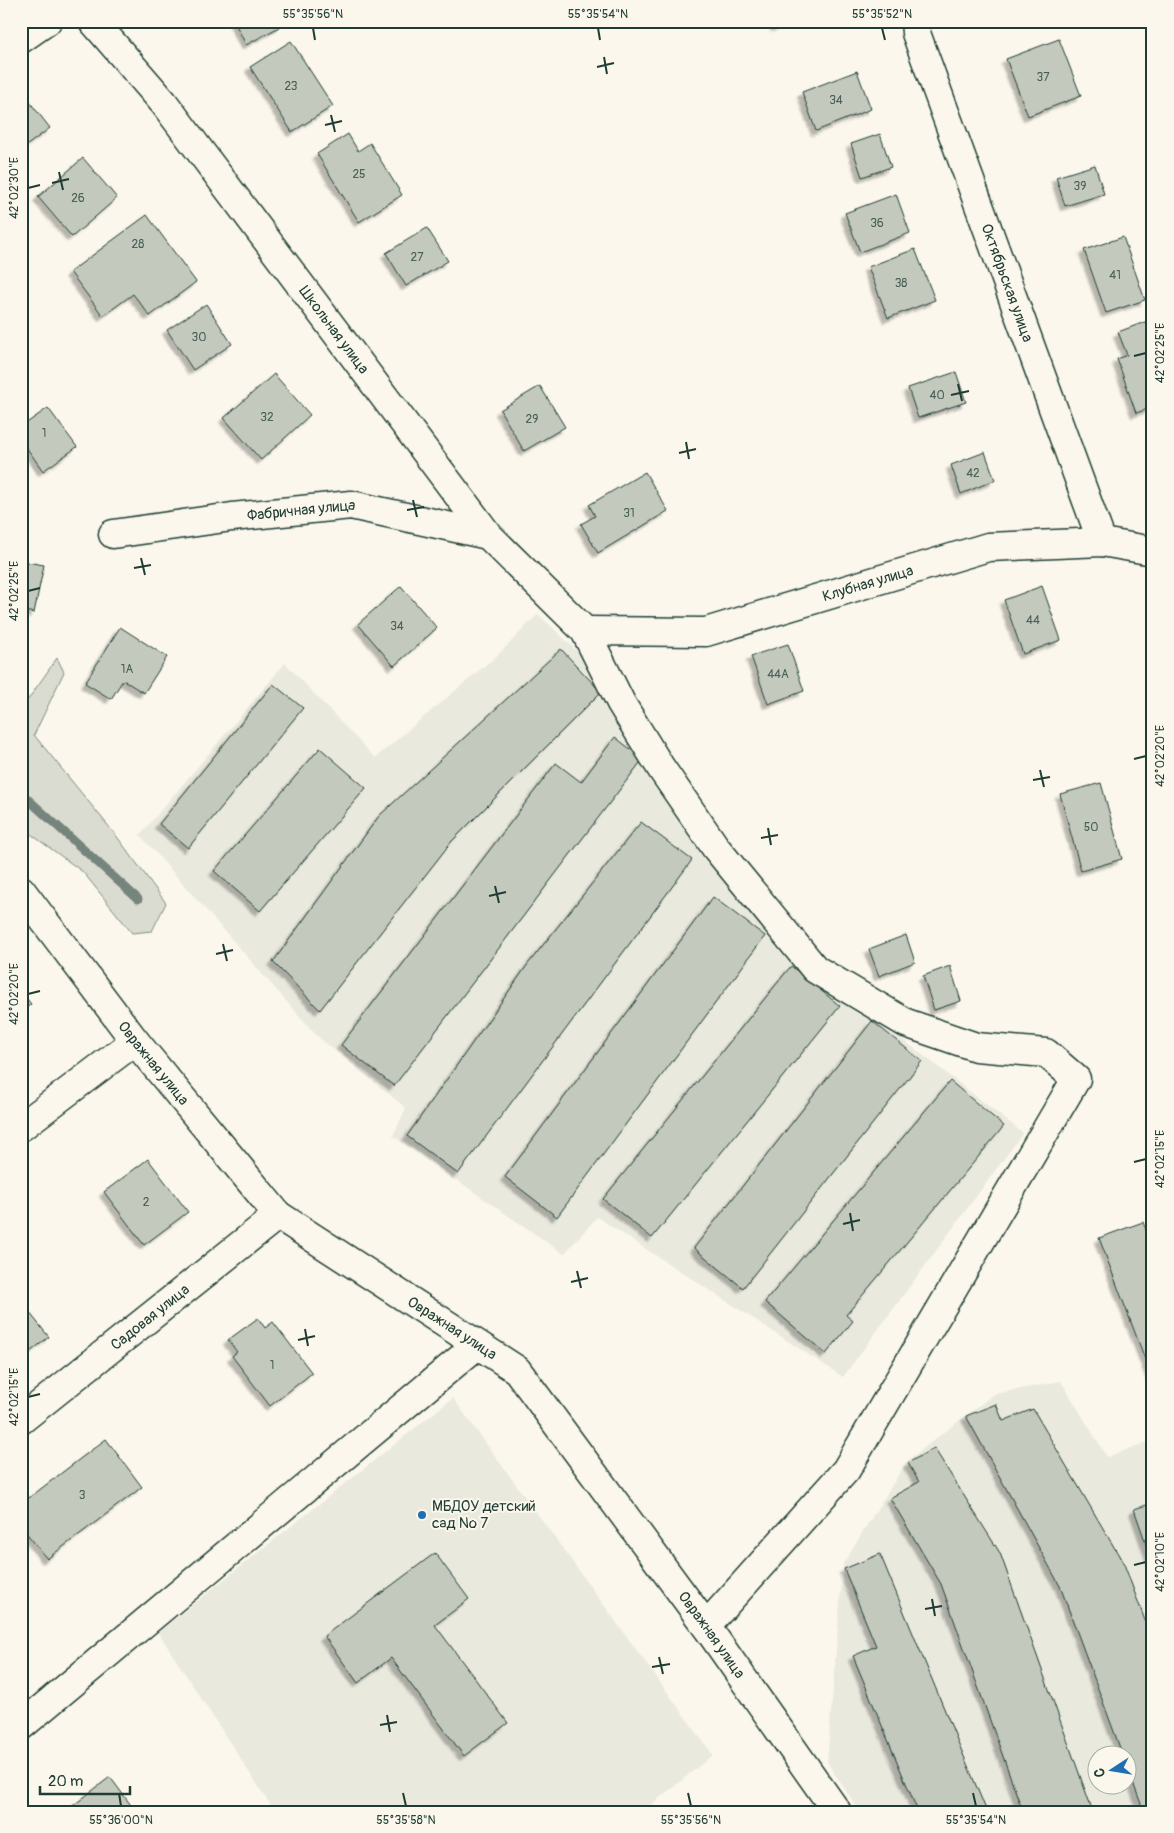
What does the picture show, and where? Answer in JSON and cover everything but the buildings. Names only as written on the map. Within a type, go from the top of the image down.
[{"type":"street","points":[[21,39],[47,21]]},
{"type":"street","name":"Школьная улица","points":[[93,21],[164,103],[488,535],[585,631],[622,703],[661,768],[710,840],[815,969],[906,1023],[976,1047],[1046,1053],[1076,1079],[846,1470],[706,1626]]},
{"type":"street","name":"Октябрьская улица","points":[[915,21],[916,33],[1102,542]]},
{"type":"street","name":"Фабричная улица","points":[[113,534],[232,517],[351,505],[488,535]]},
{"type":"street","name":"Клубная улица","points":[[585,631],[706,632],[988,547],[1102,542],[1153,551]]},
{"type":"street","name":"Овражная улица","points":[[21,890],[135,1041],[278,1215],[517,1370],[706,1626],[837,1812]]},
{"type":"street","points":[[21,1127],[135,1041]]},
{"type":"street","name":"Садовая улица","points":[[21,1420],[278,1215]]},
{"type":"street","points":[[21,1726],[477,1345]]},
{"type":"shaded area","points":[[538,614],[598,671],[812,969],[1023,1133],[843,1377],[597,1217],[564,1254],[393,1136],[406,1108],[317,1036],[140,835],[285,663],[375,758],[500,653]]},
{"type":"shaded area","points":[[57,658],[64,672],[34,735],[115,834],[166,903],[152,931],[132,933],[83,872],[21,827],[21,705],[27,701]]},
{"type":"shaded area","points":[[1061,1381],[1107,1457],[1153,1440],[1153,1812],[860,1812],[827,1762],[843,1564],[907,1461],[994,1394]]},
{"type":"shaded area","name":"МБДОУ детский сад № 7","points":[[453,1398],[713,1755],[642,1812],[275,1812],[158,1632]]},
{"type":"waterway","points":[[21,793],[138,899]]},
{"type":"place","name":"МБДОУ детский сад № 7","points":[[422,1515]]}]
